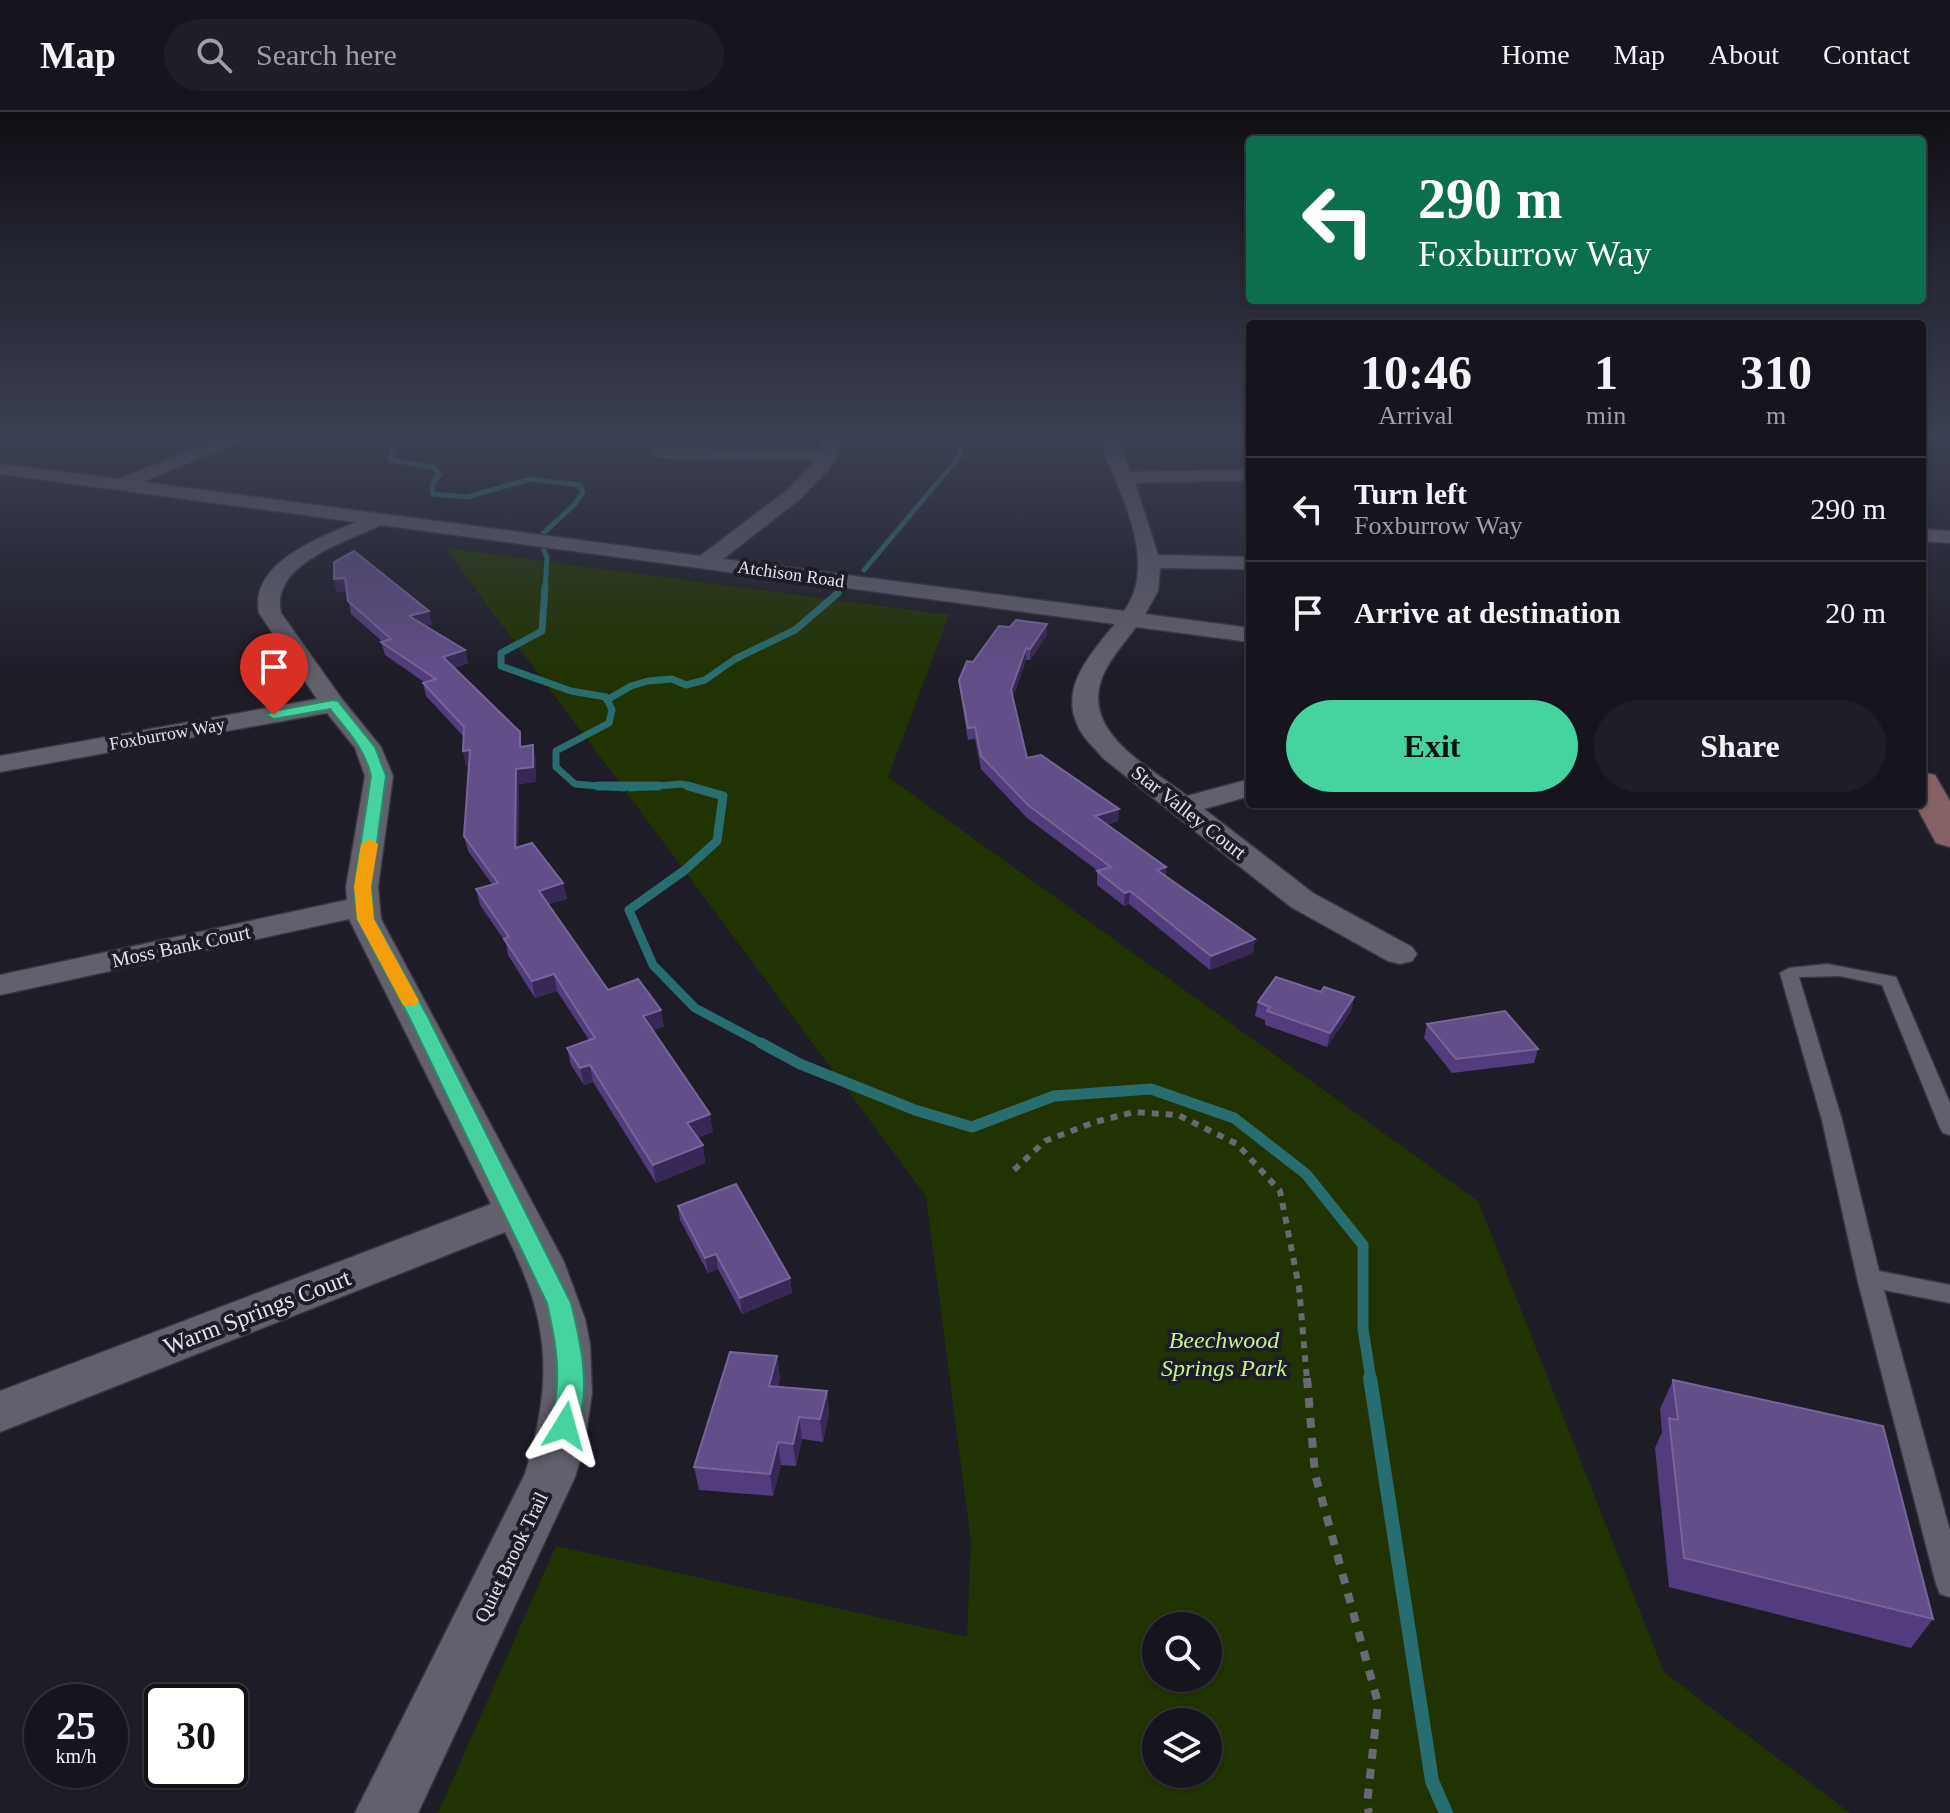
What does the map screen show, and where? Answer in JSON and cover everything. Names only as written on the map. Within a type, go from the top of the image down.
[{"type":"street","name":"Atchison Road","points":[[344,514],[1246,634]]},
{"type":"street","points":[[704,563],[767,514]]},
{"type":"street","name":"Star Valley Court","points":[[1138,514],[1143,527],[1148,590],[1132,619],[1089,677],[1082,699],[1090,725],[1114,753],[1302,900],[1400,954]]},
{"type":"street","points":[[362,906],[379,776],[368,747],[333,704],[321,682],[270,613],[265,599],[268,587],[289,566],[379,519]]},
{"type":"street","points":[[1926,535],[1950,537]]},
{"type":"street","points":[[1147,561],[1246,563]]},
{"type":"street","name":"Foxburrow Way","points":[[0,764],[333,704]]},
{"type":"street","points":[[1182,806],[1246,788]]},
{"type":"street","points":[[1926,790],[1950,835]]},
{"type":"street","name":"Moss Bank Court","points":[[0,985],[362,906]]},
{"type":"street","name":"Quiet Brook Trail","points":[[362,906],[365,919],[419,1017],[559,1303],[570,1348],[571,1380],[565,1426],[550,1477],[386,1813]]},
{"type":"street","name":"Warm Springs Court","points":[[0,1412],[515,1211]]},
{"type":"lane","points":[[1950,1128],[1890,981],[1856,972],[1813,968],[1789,973],[1834,1128],[1869,1278],[1950,1584]]},
{"type":"lane","points":[[1869,1278],[1950,1294]]},
{"type":"path","points":[[1014,1170],[1045,1141],[1095,1122],[1134,1112],[1178,1115],[1237,1144],[1280,1191],[1299,1287],[1315,1474],[1378,1703],[1367,1804],[1369,1813]]},
{"type":"green space","name":"Beechwood Springs Park","points":[[445,548],[949,615],[888,777],[1478,1201],[1664,1672],[1850,1813],[438,1813],[556,1546],[967,1637],[971,1542],[926,1196]]},
{"type":"building","points":[[354,551],[429,611],[409,616],[465,650],[443,657],[520,732],[520,747],[533,745],[533,767],[516,769],[515,848],[532,843],[563,883],[539,891],[608,990],[638,979],[661,1010],[643,1016],[710,1114],[687,1123],[703,1145],[653,1165],[590,1065],[580,1068],[567,1048],[595,1038],[554,974],[532,981],[504,939],[509,937],[476,889],[498,883],[464,836],[470,750],[463,751],[464,727],[423,683],[436,679],[381,642],[391,639],[348,601],[345,578],[334,579],[334,562]]},
{"type":"building","points":[[1016,620],[1047,624],[1030,649],[1026,648],[1011,690],[1027,758],[1041,755],[1119,809],[1095,816],[1166,867],[1157,870],[1255,939],[1211,956],[1130,891],[1125,893],[1097,871],[1111,867],[1028,805],[981,756],[975,727],[968,728],[959,680],[967,661],[973,662],[999,626],[1010,627]]},
{"type":"building","points":[[1276,977],[1321,992],[1324,987],[1354,997],[1330,1033],[1267,1011],[1270,1007],[1258,1002]]},
{"type":"building","points":[[1505,1011],[1538,1049],[1456,1059],[1427,1024]]},
{"type":"building","points":[[736,1184],[790,1278],[740,1298],[716,1254],[705,1258],[678,1206]]},
{"type":"building","points":[[730,1352],[777,1356],[769,1386],[827,1391],[820,1419],[799,1417],[793,1444],[778,1442],[770,1474],[694,1467]]},
{"type":"building","points":[[1673,1380],[1883,1426],[1933,1619],[1684,1558],[1669,1418],[1678,1420]]},
{"type":"waterway","points":[[545,589],[547,558],[539,537],[564,514]]},
{"type":"waterway","points":[[864,570],[911,514]]},
{"type":"waterway","points":[[545,587],[542,631],[501,653],[501,666],[571,691],[606,697],[607,700]]},
{"type":"waterway","points":[[607,700],[631,686],[648,681],[672,679],[686,685],[705,680],[735,659],[795,630],[838,593]]},
{"type":"waterway","points":[[600,786],[575,784],[556,767],[556,751],[609,723],[612,710],[607,700]]},
{"type":"waterway","points":[[656,786],[682,784],[695,788]]},
{"type":"waterway","points":[[600,786],[656,786]]},
{"type":"waterway","points":[[600,786],[624,788]]},
{"type":"waterway","points":[[630,788],[656,786]]},
{"type":"waterway","points":[[688,786],[695,788]]},
{"type":"waterway","points":[[695,788],[723,796],[717,841],[685,870],[629,910],[653,965],[695,1008],[765,1045]]},
{"type":"waterway","points":[[761,1043],[800,1064],[915,1110],[972,1127],[1054,1096],[1151,1089],[1234,1118],[1306,1174],[1363,1245],[1363,1329],[1371,1380]]},
{"type":"waterway","points":[[1370,1378],[1432,1781],[1446,1813]]},
{"type":"slow traffic","points":[[370,844],[362,887],[365,919],[410,1001]]},
{"type":"route","points":[[274,715],[333,704],[368,747],[375,763],[379,776],[362,887],[365,919],[419,1017],[528,1240],[542,1262],[559,1303],[570,1348],[571,1380],[565,1426]]}]
